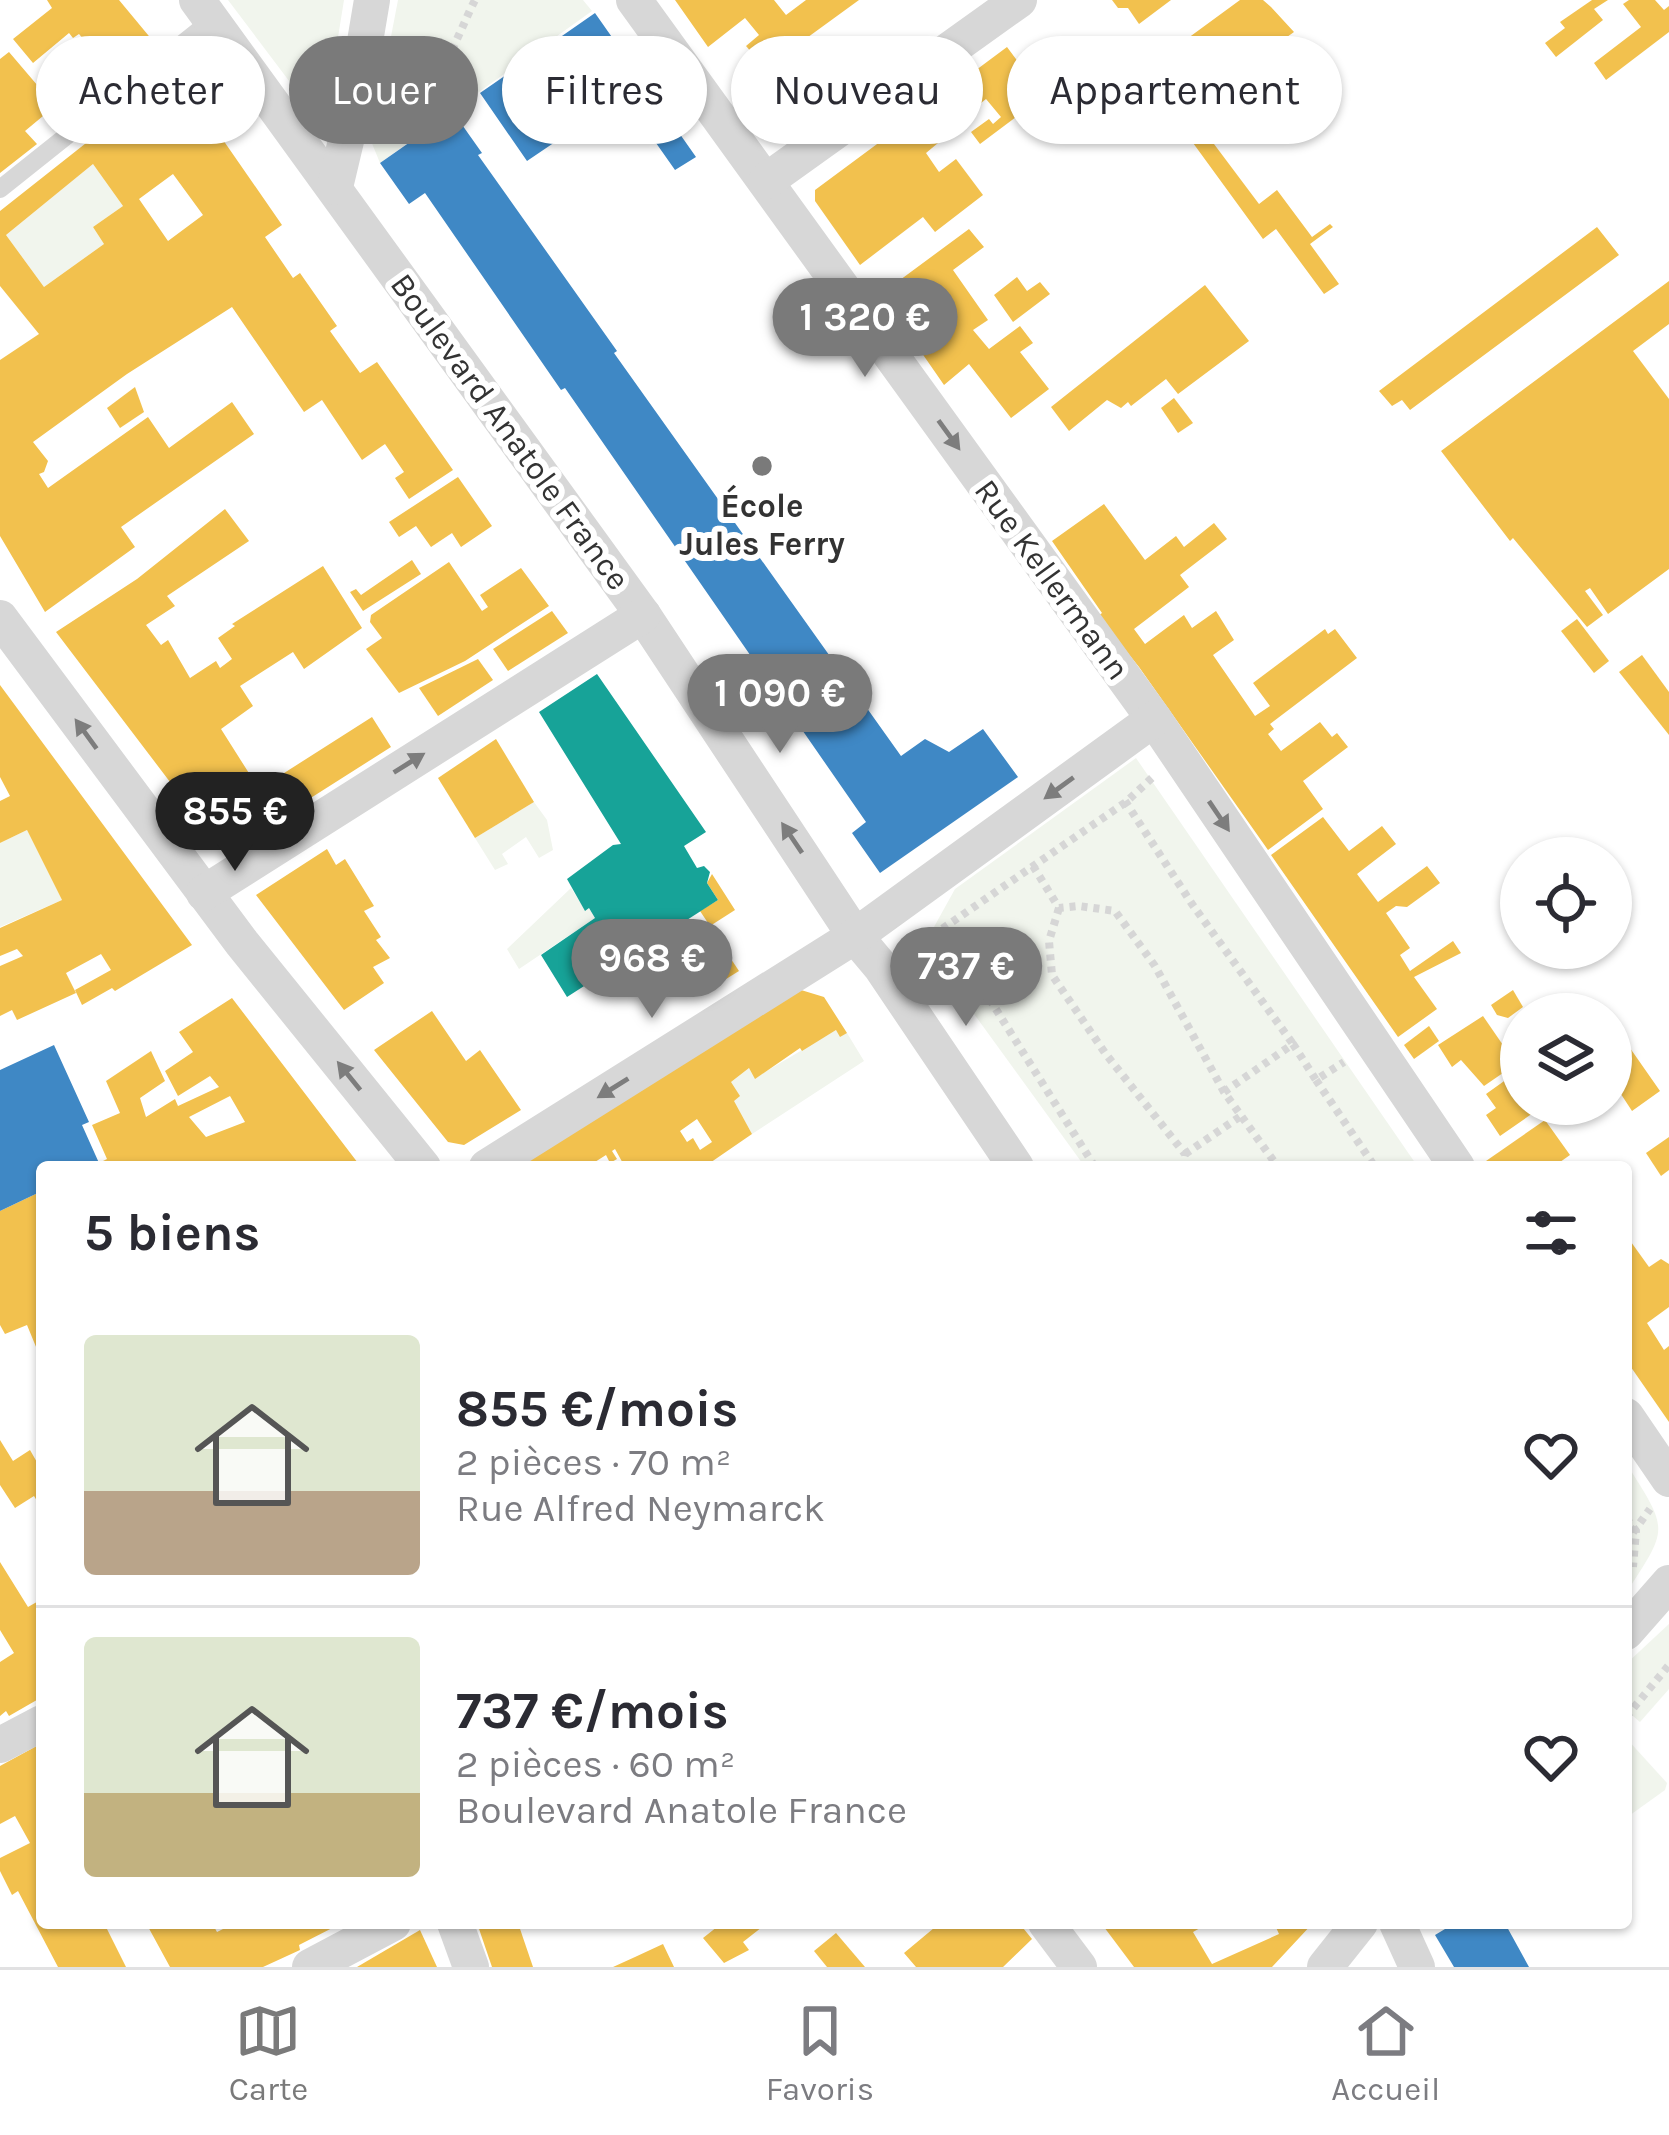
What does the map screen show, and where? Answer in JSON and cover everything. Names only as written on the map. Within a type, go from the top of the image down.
[{"type":"street","points":[[366,36],[372,0]]},
{"type":"street","name":"Rue Kellermann","points":[[634,0],[1154,719],[1453,1161]]},
{"type":"street","points":[[766,181],[1019,0]]},
{"type":"street","name":"Boulevard Anatole France","points":[[205,10],[643,615],[855,936],[1012,1161]]},
{"type":"street","points":[[335,187],[345,144]]},
{"type":"street","points":[[204,893],[643,615]]},
{"type":"street","points":[[0,618],[12,656],[418,1161]]},
{"type":"street","points":[[497,1161],[855,936],[1154,719]]},
{"type":"street","points":[[1632,1429],[1661,1491]]},
{"type":"street","points":[[1632,1625],[1669,1583]]},
{"type":"street","points":[[0,1745],[36,1726]]},
{"type":"street","points":[[310,1967],[382,1929]]},
{"type":"street","points":[[456,1929],[471,1967]]},
{"type":"street","points":[[1050,1929],[1079,1967]]},
{"type":"street","points":[[1325,1967],[1355,1929]]},
{"type":"street","points":[[1400,1929],[1417,1967]]},
{"type":"lane","points":[[0,189],[205,10]]},
{"type":"path","points":[[456,36],[475,0]]},
{"type":"path","points":[[881,967],[933,938],[1126,802],[1177,755]]},
{"type":"path","points":[[1096,760],[1371,1161]]},
{"type":"path","points":[[1033,866],[1059,908],[1049,941],[1052,976],[1105,1053],[1185,1154]]},
{"type":"path","points":[[895,907],[965,960],[1091,1161]]},
{"type":"path","points":[[1059,908],[1114,911],[1155,966],[1224,1092],[1274,1161]]},
{"type":"path","points":[[1316,1080],[1373,1042]]},
{"type":"path","points":[[1224,1092],[1293,1044]]},
{"type":"path","points":[[1184,1161],[1185,1154],[1240,1116]]},
{"type":"path","points":[[1632,1535],[1661,1491]]},
{"type":"path","points":[[1632,1526],[1636,1531],[1632,1576]]},
{"type":"path","points":[[1632,1710],[1669,1665]]},
{"type":"shaded area","points":[[228,0],[344,0],[338,36],[289,36],[289,81],[265,49],[265,36],[255,36]]},
{"type":"shaded area","points":[[398,0],[583,0],[592,11],[557,36],[502,36],[502,76],[478,93],[478,36],[391,36]]},
{"type":"shaded area","points":[[372,144],[406,144],[380,163]]},
{"type":"shaded area","points":[[93,164],[123,206],[93,227],[104,244],[44,287],[6,235]]},
{"type":"shaded area","points":[[1136,758],[1414,1161],[1081,1161],[924,945],[955,889]]},
{"type":"shaded area","points":[[534,802],[547,820],[553,850],[539,858],[526,837],[502,854],[508,864],[495,870],[475,838]]},
{"type":"shaded area","points":[[27,830],[62,900],[0,927],[0,843]]},
{"type":"shaded area","points":[[571,888],[595,918],[519,969],[507,949]]},
{"type":"shaded area","points":[[836,1030],[847,1033],[864,1061],[752,1134],[733,1100],[731,1082],[749,1068],[755,1078]]},
{"type":"shaded area","points":[[1632,1473],[1656,1517],[1658,1529],[1632,1583]]},
{"type":"shaded area","points":[[1669,1624],[1669,1689],[1640,1722],[1632,1715],[1632,1658]]},
{"type":"shaded area","points":[[1632,1745],[1667,1783],[1665,1790],[1632,1814]]},
{"type":"building: Logements","points":[[47,0],[119,0],[149,36],[36,36],[33,63],[13,39],[52,8]]},
{"type":"building: Logements","points":[[675,0],[774,0],[786,15],[806,0],[859,0],[810,36],[758,36],[745,18],[708,47],[707,36],[700,36]]},
{"type":"building: Logements","points":[[1112,0],[1171,0],[1139,24],[1128,8],[1118,8]]},
{"type":"building: Logements","points":[[1240,0],[1263,0],[1294,32],[1288,36],[1191,36]]},
{"type":"building: Logements","points":[[1592,0],[1608,0],[1594,9],[1603,20],[1556,57],[1545,43],[1565,28],[1560,22]]},
{"type":"building: Logements","points":[[1655,0],[1664,10],[1669,6],[1669,32],[1606,80],[1594,63],[1641,27],[1623,4]]},
{"type":"building: Logements","points":[[1007,47],[1007,124],[983,142],[983,123],[989,119],[993,124],[1001,117],[986,99],[983,101],[983,65]]},
{"type":"building: Logements","points":[[9,52],[36,84],[36,122],[25,131],[37,144],[0,173],[0,59]]},
{"type":"building: Logements","points":[[85,144],[226,144],[282,225],[265,237],[293,278],[300,273],[337,326],[330,331],[360,373],[377,362],[453,470],[409,499],[395,478],[404,472],[385,444],[362,460],[322,400],[304,412],[232,307],[33,442],[48,461],[39,474],[48,488],[148,417],[169,448],[232,402],[254,434],[121,527],[135,547],[45,612],[0,536],[0,360],[39,334],[0,286],[0,211]],"holes":[[[93,164],[123,206],[93,227],[104,244],[44,287],[6,235]],[[173,174],[203,215],[168,241],[139,199]]]},
{"type":"building: Logements","points":[[877,144],[937,144],[926,153],[939,172],[956,159],[983,195],[935,232],[923,217],[860,265],[815,201],[815,190]]},
{"type":"building: Logements","points":[[1194,144],[1214,144],[1259,204],[1277,190],[1312,237],[1330,224],[1333,227],[1310,244],[1339,284],[1324,294],[1276,229],[1263,239]]},
{"type":"building: Logements","points":[[1597,227],[1619,255],[1410,410],[1402,400],[1392,406],[1379,391]]},
{"type":"building: Logements","points":[[969,229],[984,247],[953,270],[988,320],[973,330],[989,349],[1020,326],[1033,343],[1020,352],[1049,389],[1011,418],[969,364],[944,385],[881,294]]},
{"type":"building: Logements","points":[[1017,277],[1027,291],[1040,282],[1050,294],[1013,322],[994,295]]},
{"type":"building: Logements","points":[[1669,281],[1669,324],[1633,351],[1669,399],[1669,569],[1608,614],[1590,588],[1585,591],[1603,615],[1587,627],[1513,538],[1510,541],[1441,451]]},
{"type":"building: Logements","points":[[1205,285],[1249,341],[1178,394],[1166,379],[1131,406],[1128,402],[1121,408],[1107,400],[1069,431],[1051,407]]},
{"type":"building: Logements","points":[[135,387],[144,412],[120,428],[107,408]]},
{"type":"building: Logements","points":[[1174,398],[1193,423],[1178,433],[1161,408]]},
{"type":"building: Logements","points":[[458,477],[492,526],[461,547],[452,533],[431,547],[416,526],[399,537],[389,522]]},
{"type":"building: Logements","points":[[1104,504],[1145,560],[1176,536],[1184,547],[1214,523],[1227,539],[1180,575],[1189,587],[1134,629],[1145,644],[1184,615],[1192,628],[1216,611],[1234,640],[1213,655],[1255,716],[1270,706],[1253,683],[1325,629],[1328,634],[1335,629],[1357,658],[1270,724],[1274,729],[1268,734],[1281,751],[1320,722],[1348,747],[1303,781],[1323,809],[1268,850],[1098,616],[1102,613],[1052,541]]},
{"type":"building: Logements","points":[[225,509],[249,541],[167,596],[175,606],[146,625],[161,645],[168,640],[190,678],[216,661],[220,668],[232,659],[218,638],[235,626],[232,624],[323,566],[362,628],[304,669],[293,652],[240,686],[253,706],[221,729],[259,789],[372,717],[391,747],[224,853],[56,632],[137,579]]},
{"type":"building: Logements","points":[[412,560],[421,574],[363,611],[350,592],[356,589],[361,595]]},
{"type":"building: Logements","points":[[449,562],[482,611],[488,607],[480,595],[521,568],[549,606],[465,661],[399,693],[366,649],[382,638],[370,622],[371,615]]},
{"type":"building: Logements","points":[[552,611],[568,633],[508,671],[493,649]]},
{"type":"building: Logements","points":[[1577,619],[1609,661],[1594,673],[1561,631]]},
{"type":"building: Logements","points":[[1642,655],[1669,692],[1669,735],[1619,672]]},
{"type":"building: Logements","points":[[478,659],[493,680],[438,716],[419,688]]},
{"type":"building: Logements","points":[[0,685],[192,945],[82,1005],[75,990],[111,970],[101,954],[66,973],[76,993],[17,1020],[12,1010],[0,1016],[0,966],[23,956],[17,949],[0,956],[0,928],[62,900],[27,830],[0,843],[0,801],[10,796],[0,777]]},
{"type":"building: Logements","points":[[496,739],[534,802],[475,838],[438,778]]},
{"type":"building: Logements","points":[[1323,817],[1349,851],[1382,826],[1396,844],[1357,874],[1378,902],[1427,866],[1440,883],[1407,907],[1396,906],[1386,913],[1410,948],[1400,955],[1410,971],[1453,941],[1461,953],[1414,977],[1437,1009],[1398,1037],[1271,855]]},
{"type":"building: Logements","points":[[327,849],[336,865],[345,859],[374,906],[364,911],[390,958],[373,967],[384,983],[344,1010],[256,895]]},
{"type":"building: Logements","points":[[712,874],[735,910],[710,926],[700,911],[718,900],[707,883]]},
{"type":"building: Logements","points":[[725,950],[739,971],[718,984],[705,963]]},
{"type":"building: Logements","points":[[801,990],[824,997],[847,1033],[840,1037],[836,1030],[755,1079],[749,1068],[731,1082],[740,1096],[734,1101],[752,1134],[713,1161],[622,1161],[615,1149],[617,1159],[609,1161],[606,1155],[596,1161],[529,1161]],"holes":[[[697,1119],[712,1142],[700,1150],[693,1138],[687,1142],[680,1131]]]},
{"type":"building: Logements","points":[[232,998],[356,1161],[103,1161],[107,1159],[92,1125],[120,1113],[106,1081],[151,1051],[165,1081],[140,1098],[146,1117],[175,1099],[178,1106],[219,1087],[210,1076],[178,1096],[165,1071],[193,1052],[179,1032]],"holes":[[[230,1096],[245,1122],[206,1137],[189,1117]]]},
{"type":"building: Logements","points":[[432,1011],[466,1061],[480,1050],[521,1110],[464,1145],[448,1142],[374,1050]]},
{"type":"building: Logements","points":[[1483,1016],[1500,1041],[1500,1075],[1484,1086],[1461,1060],[1452,1067],[1438,1045]]},
{"type":"building: Logements","points":[[1429,1026],[1439,1041],[1414,1059],[1404,1045]]},
{"type":"building: Logements","points":[[1632,1051],[1660,1091],[1632,1111]]},
{"type":"building: Logements","points":[[1500,1084],[1500,1125],[1516,1125],[1500,1136],[1486,1115],[1496,1108],[1486,1094]]},
{"type":"building: Logements","points":[[1538,1125],[1549,1125],[1570,1155],[1562,1161],[1486,1161]]},
{"type":"building: Logements","points":[[1669,1137],[1669,1170],[1661,1176],[1646,1153]]},
{"type":"building: Logements","points":[[36,1194],[36,1347],[27,1325],[5,1334],[0,1325],[0,1211]]},
{"type":"building: Logements","points":[[1632,1243],[1649,1267],[1661,1259],[1669,1264],[1669,1307],[1647,1323],[1664,1350],[1669,1346],[1669,1422],[1632,1369]]},
{"type":"building: Logements","points":[[0,1440],[13,1461],[30,1450],[36,1460],[36,1499],[34,1496],[15,1508],[0,1485]]},
{"type":"building: Logements","points":[[0,1562],[28,1607],[36,1602],[36,1700],[9,1716],[6,1711],[0,1716],[0,1662],[14,1653],[0,1630]]},
{"type":"building: Logements","points":[[36,1746],[36,1925],[18,1891],[12,1895],[0,1871],[0,1858],[30,1843],[15,1816],[0,1824],[0,1766]]},
{"type":"building: Logements","points":[[38,1929],[107,1929],[126,1967],[58,1967]]},
{"type":"building: Logements","points":[[149,1929],[330,1929],[263,1967],[170,1967]]},
{"type":"building: Logements","points":[[479,1929],[520,1929],[533,1967],[492,1967]]},
{"type":"building: Logements","points":[[714,1929],[759,1929],[743,1942],[749,1950],[724,1963],[703,1938]]},
{"type":"building: Logements","points":[[933,1929],[1024,1929],[1032,1939],[1003,1967],[916,1967],[904,1953]]},
{"type":"building: Logements","points":[[1106,1929],[1198,1929],[1193,1932],[1212,1964],[1279,1934],[1277,1929],[1307,1929],[1272,1967],[1134,1967]]},
{"type":"building: Logements","points":[[420,1930],[437,1967],[357,1967]]},
{"type":"building: Logements","points":[[836,1933],[865,1967],[827,1967],[814,1951]]},
{"type":"building: Logements","points":[[663,1944],[674,1967],[613,1967],[635,1957]]},
{"type":"building: Écoles","points":[[595,13],[611,36],[562,36]]},
{"type":"building: Écoles","points":[[502,78],[502,125],[480,93]]},
{"type":"building: Écoles","points":[[407,144],[476,144],[482,153],[478,155],[617,351],[614,353],[901,756],[925,739],[949,752],[983,729],[1018,777],[880,873],[852,833],[866,822],[565,388],[561,390],[425,193],[409,204],[380,163]]},
{"type":"building: Écoles","points":[[515,144],[552,144],[527,161]]},
{"type":"building: Écoles","points":[[657,144],[687,144],[696,157],[675,170]]},
{"type":"building: Écoles","points":[[54,1045],[89,1122],[82,1125],[98,1161],[36,1161],[36,1194],[0,1211],[0,1070]]},
{"type":"building: Écoles","points":[[1445,1929],[1508,1929],[1529,1967],[1454,1967],[1435,1935]]},
{"type":"building: Public","points":[[597,674],[706,832],[684,846],[697,868],[704,866],[710,872],[707,883],[718,900],[567,997],[541,955],[595,918],[589,908],[585,911],[567,879],[621,844],[539,712]]},
{"type":"place","name":"École Jules Ferry","points":[[762,466]]}]
